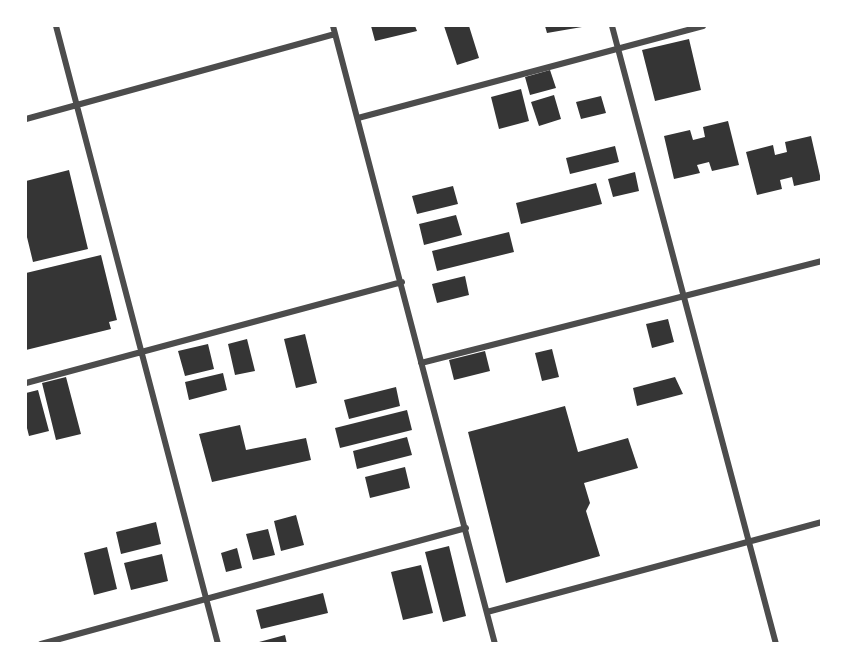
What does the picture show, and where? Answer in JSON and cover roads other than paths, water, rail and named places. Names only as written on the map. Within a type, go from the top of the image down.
[{"type":"street","points":[[56,26],[218,644]]},
{"type":"street","points":[[333,26],[402,282],[495,644]]},
{"type":"street","points":[[612,26],[682,298],[776,644]]},
{"type":"street","points":[[358,118],[703,26]]},
{"type":"street","points":[[26,119],[335,34]]},
{"type":"street","points":[[421,363],[822,261]]},
{"type":"street","points":[[26,383],[402,282]]},
{"type":"street","points":[[487,612],[822,522]]},
{"type":"street","points":[[40,644],[466,528]]}]
